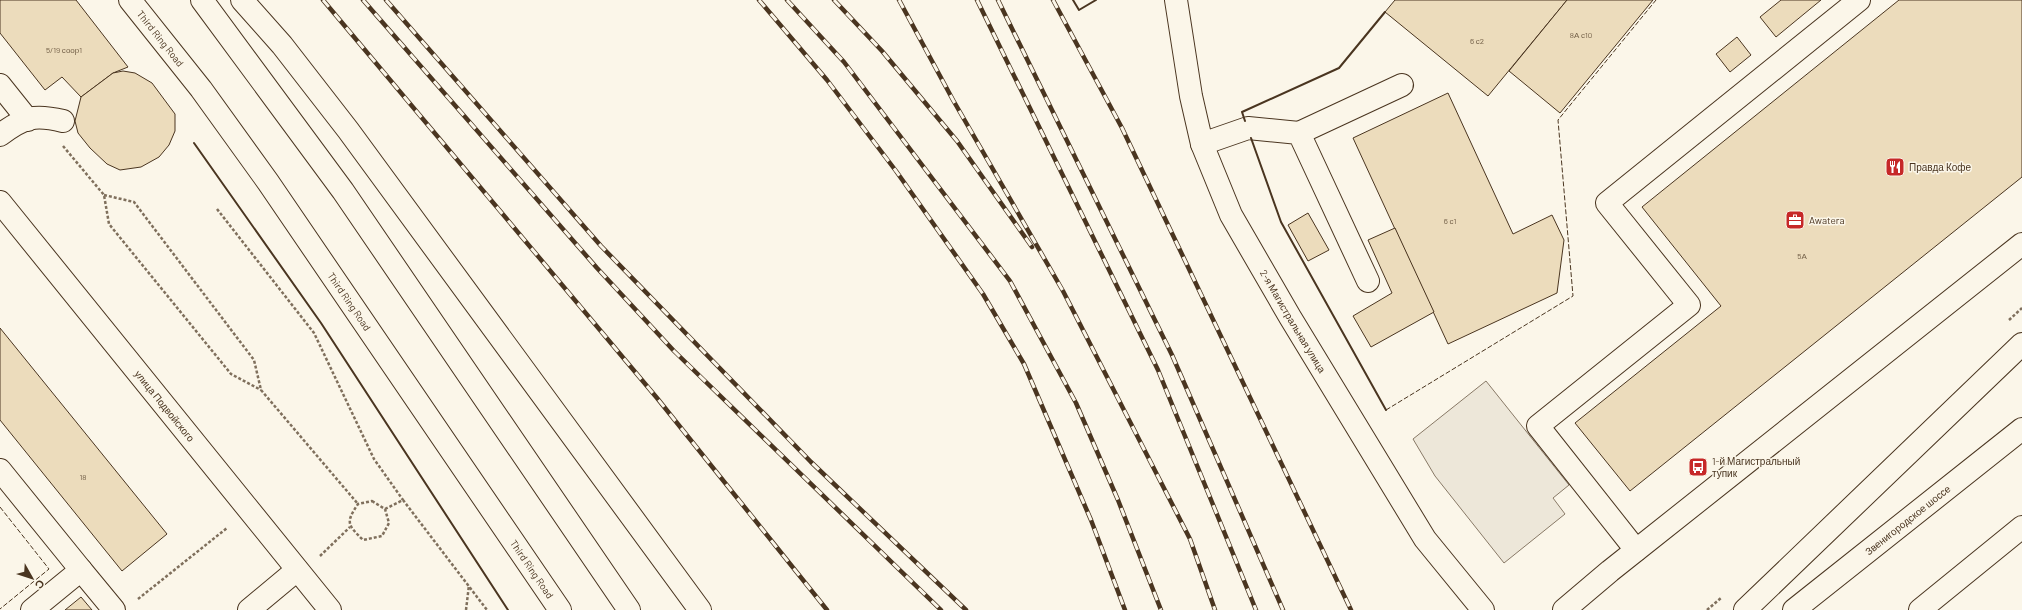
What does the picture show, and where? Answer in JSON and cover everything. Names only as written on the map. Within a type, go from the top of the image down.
[{"type":"main road","name":"Third Ring Road","points":[[130,0],[201,89],[268,182],[560,610]]},
{"type":"main road","points":[[202,0],[344,191],[629,610]]},
{"type":"main road","points":[[242,0],[282,45],[348,130],[700,610]]},
{"type":"main road","name":"2-я Магистральная улица","points":[[1176,0],[1191,96],[1202,144],[1231,215],[1290,317],[1425,539],[1483,610]]},
{"type":"main road","points":[[1636,550],[1538,426],[1689,305],[1607,203],[1859,0]]},
{"type":"main road","points":[[0,85],[33,118]]},
{"type":"main road","points":[[1202,144],[1248,128],[1299,133],[1402,85]]},
{"type":"main road","points":[[0,136],[17,122],[33,118],[63,121]]},
{"type":"main road","points":[[1299,133],[1368,282]]},
{"type":"main road","name":"улица Подвойского","points":[[3,211],[330,610]]},
{"type":"main road","points":[[1564,610],[1636,550],[2022,244]]},
{"type":"main road","points":[[1745,610],[2022,344]]},
{"type":"main road","name":"Звенигородское шоссе","points":[[1794,610],[2022,429]]},
{"type":"main road","points":[[0,470],[114,610]]},
{"type":"main road","points":[[1923,608],[2022,527]]},
{"type":"main road","points":[[32,610],[81,570]]},
{"type":"main road","points":[[249,610],[297,570]]},
{"type":"path","points":[[33,118],[104,195],[109,224],[231,374],[261,390],[358,504]]},
{"type":"path","points":[[104,195],[134,202],[254,360],[261,390]]},
{"type":"path","points":[[217,209],[314,333],[374,459],[403,500],[487,610]]},
{"type":"path","points":[[385,509],[403,500]]},
{"type":"path","points":[[372,501],[385,509],[389,523],[382,536],[362,540],[350,527],[349,517],[358,504],[372,501]]},
{"type":"path","points":[[319,557],[350,527]]},
{"type":"path","points":[[135,600],[226,528]]},
{"type":"path","points":[[466,610],[469,585]]},
{"type":"shaded area","points":[[1486,381],[1569,485],[1553,498],[1565,514],[1504,563],[1435,476],[1413,439]]},
{"type":"building","points":[[0,0],[76,0],[128,67],[113,73],[81,97],[62,77],[45,90],[0,33]]},
{"type":"building","points":[[1395,0],[1567,0],[1488,96],[1385,12]]},
{"type":"building","points":[[1567,0],[1653,0],[1560,113],[1509,71]]},
{"type":"building","points":[[1781,0],[1821,0],[1776,37],[1760,17]]},
{"type":"building","points":[[1899,0],[2022,0],[2022,177],[1630,491],[1575,423],[1721,306],[1642,207]]},
{"type":"building","points":[[1737,37],[1751,55],[1730,72],[1716,54]]},
{"type":"building","points":[[123,71],[135,73],[152,83],[175,114],[175,131],[169,145],[159,157],[141,167],[120,170],[107,164],[90,148],[78,133],[75,121],[81,97],[113,73]]},
{"type":"building","points":[[1448,93],[1513,234],[1552,215],[1564,240],[1557,293],[1448,344],[1353,138]]},
{"type":"building","points":[[1308,213],[1329,250],[1308,261],[1288,225]]},
{"type":"building","points":[[1395,228],[1434,312],[1371,347],[1353,316],[1392,293],[1368,240]]},
{"type":"building","points":[[0,328],[167,534],[122,571],[0,420]]},
{"type":"building","points":[[81,597],[92,610],[65,610]]},
{"type":"railway","points":[[323,0],[657,398],[827,610]]},
{"type":"railway","points":[[363,0],[597,268],[674,351],[941,610]]},
{"type":"railway","points":[[386,0],[601,246],[811,462],[966,610]]},
{"type":"railway","points":[[759,0],[827,80],[896,171],[983,294],[1024,364],[1091,520],[1125,610]]},
{"type":"railway","points":[[787,0],[844,62],[1010,281],[1076,403],[1118,500],[1161,610]]},
{"type":"railway","points":[[834,0],[882,51],[957,141],[1032,247]]},
{"type":"railway","points":[[899,0],[953,100],[1063,291],[1190,539],[1215,610]]},
{"type":"railway","points":[[977,0],[1158,370],[1256,610]]},
{"type":"railway","points":[[998,0],[1172,355],[1283,610]]},
{"type":"railway","points":[[1053,0],[1122,128],[1351,610]]},
{"type":"fence","points":[[1386,410],[1573,296],[1558,120],[1656,0]]},
{"type":"fence","points":[[0,507],[49,569],[0,609]]},
{"type":"wall","points":[[1073,0],[1079,10],[1096,0]]},
{"type":"wall","points":[[1245,121],[1242,112],[1339,68],[1385,12]]},
{"type":"wall","points":[[1251,138],[1281,222],[1386,410]]},
{"type":"wall","points":[[194,143],[321,323],[508,610]]},
{"type":"place","name":"Правда Кофе","points":[[1895,167]]},
{"type":"place","name":"Awatera","points":[[1795,220]]},
{"type":"place","name":"1-й Магистральный тупик","points":[[1698,467]]}]
